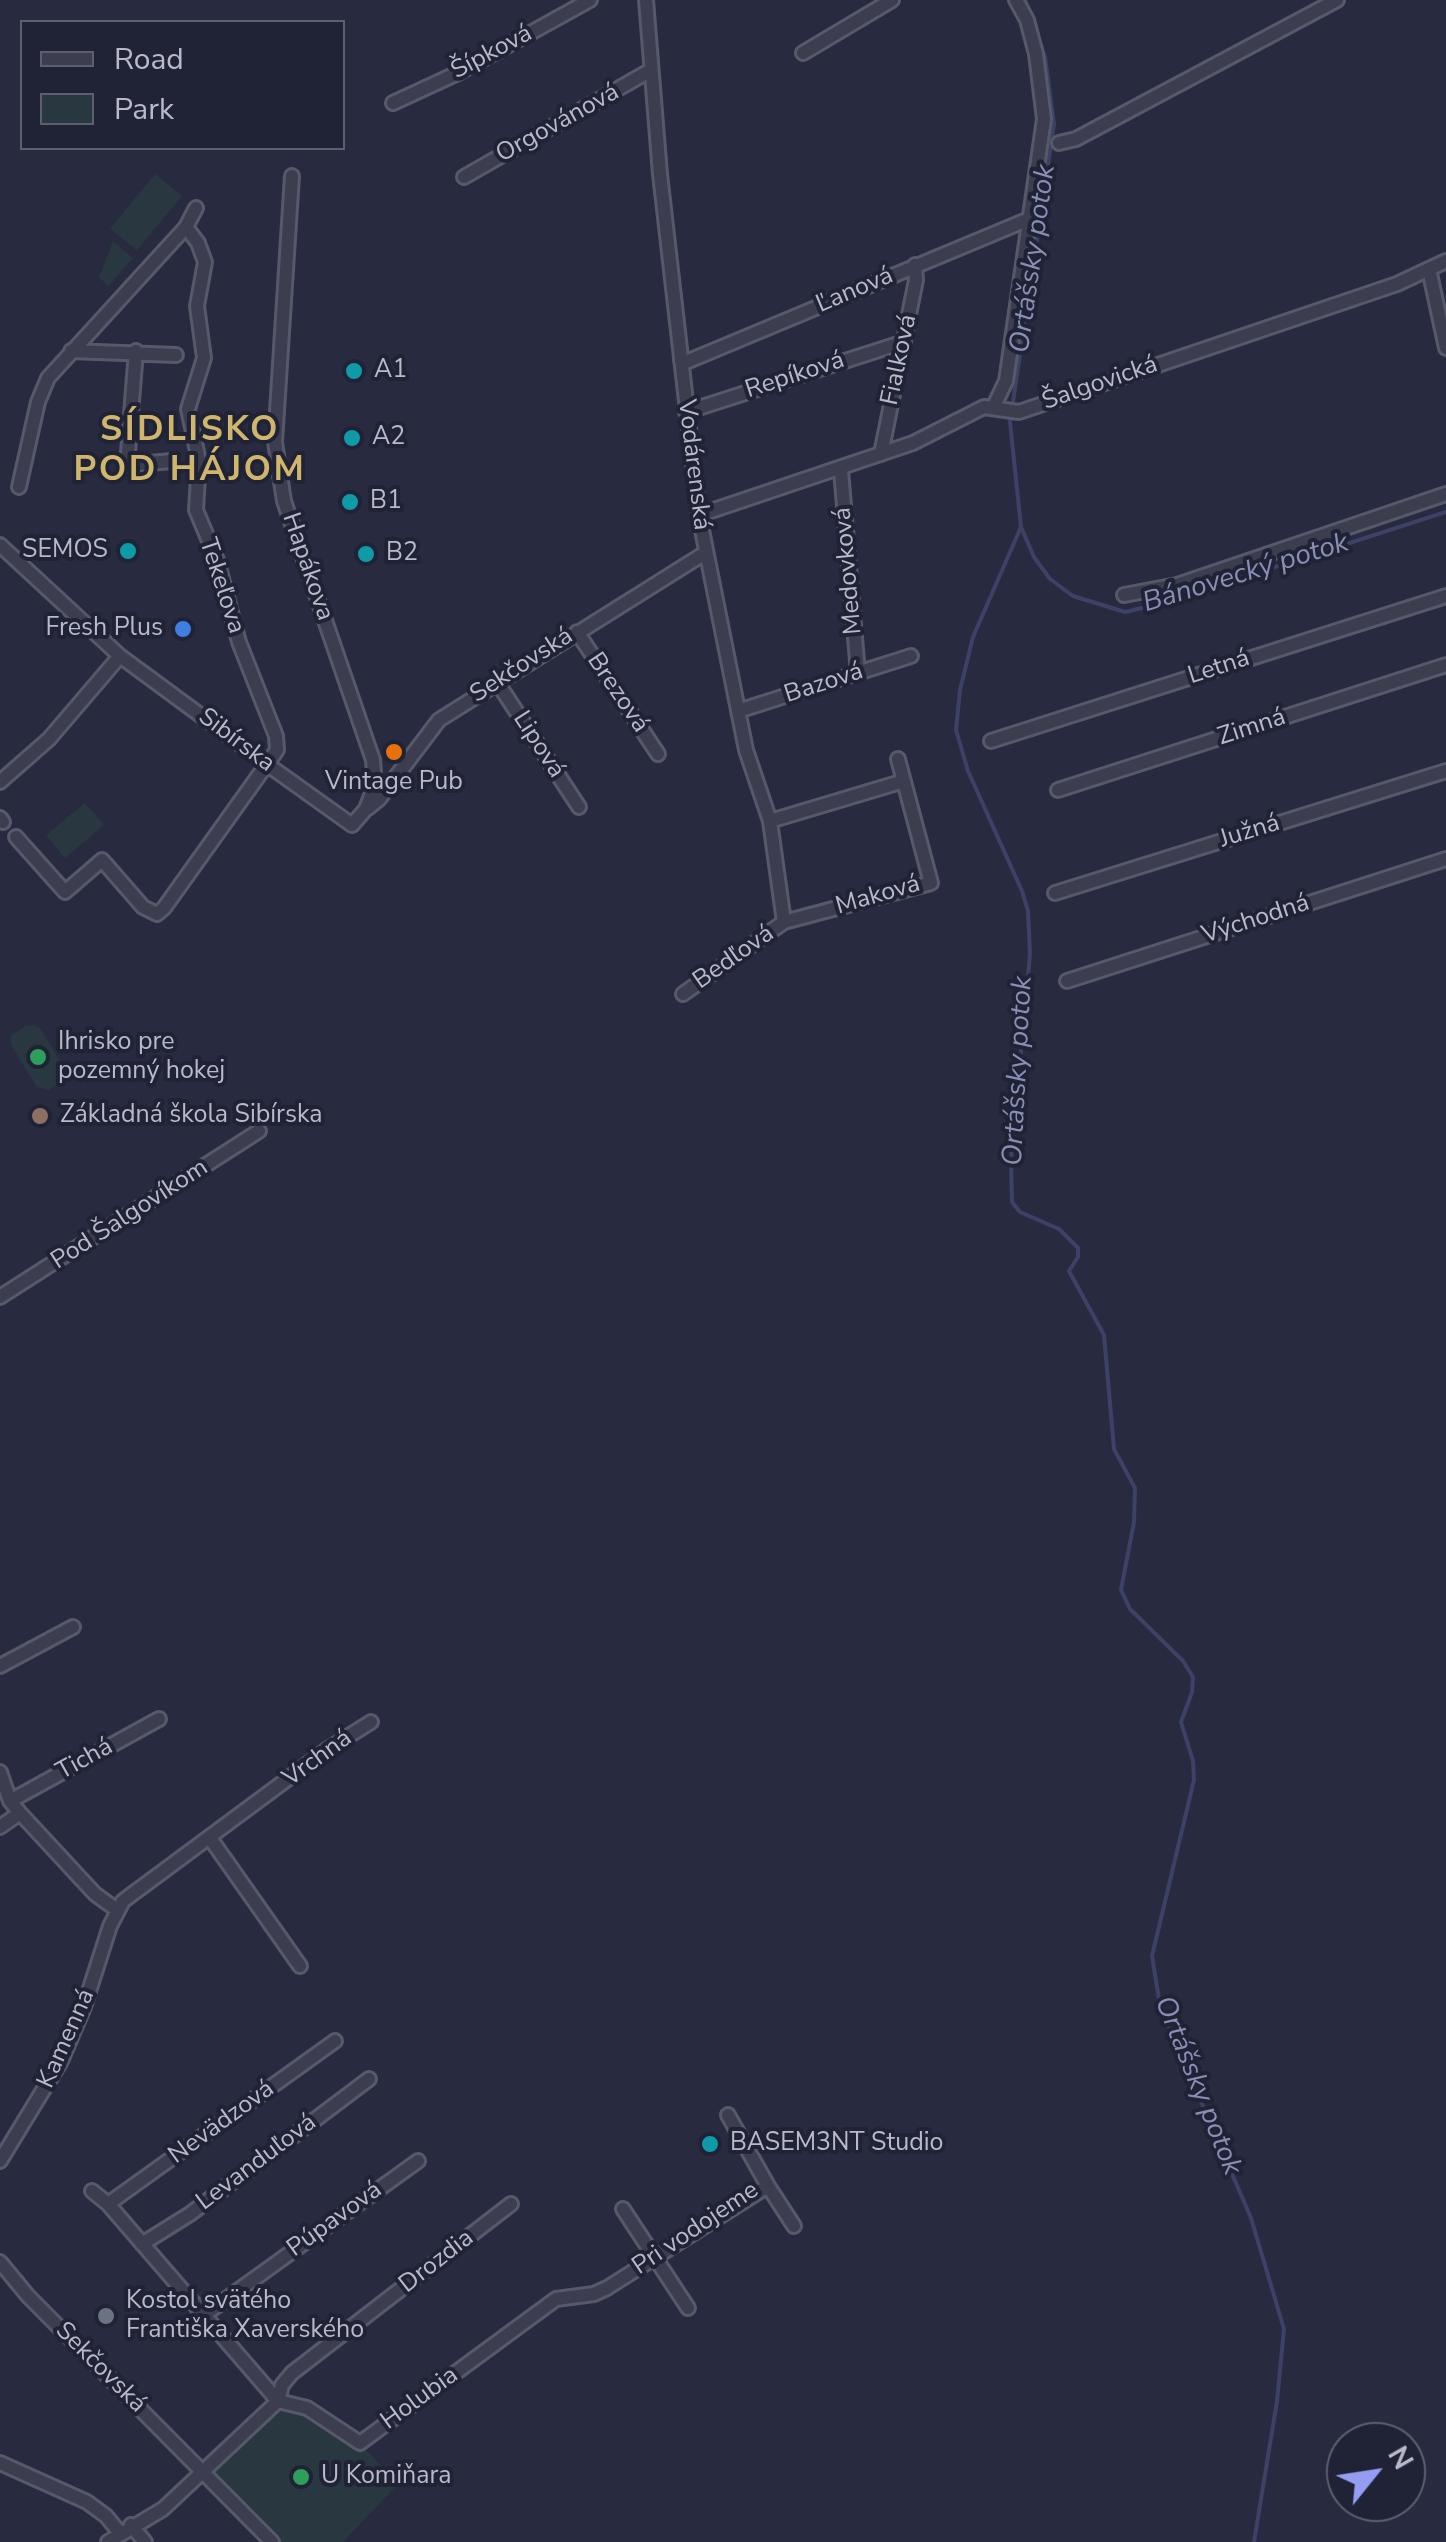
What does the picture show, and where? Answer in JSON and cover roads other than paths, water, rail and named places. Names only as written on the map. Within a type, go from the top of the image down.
[{"type":"street","name":"Šípková","points":[[393,103],[460,72],[590,0]]},
{"type":"street","name":"Vodárenská","points":[[646,0],[699,515],[746,750],[770,820],[784,922]]},
{"type":"street","points":[[803,53],[892,0]]},
{"type":"street","points":[[1006,410],[1006,381],[1044,120],[1036,54],[1016,0]]},
{"type":"street","points":[[1058,142],[1076,139],[1337,0]]},
{"type":"street","name":"Orgovánová","points":[[464,177],[651,70]]},
{"type":"street","name":"Hapákova","points":[[292,176],[275,442],[284,501],[373,760],[375,785],[366,809]]},
{"type":"street","points":[[19,487],[38,402],[48,378],[186,227],[196,208]]},
{"type":"street","name":"Ľanová","points":[[681,360],[686,362],[1029,219]]},
{"type":"street","name":"Tekeľova","points":[[186,227],[205,262],[198,306],[204,358],[188,409],[199,461],[196,510],[217,560],[239,642],[276,736],[278,750],[268,765]]},
{"type":"street","name":"Šalgovická","points":[[699,515],[840,470],[949,427],[984,407],[1006,410],[1397,284],[1446,261]]},
{"type":"street","name":"Fialková","points":[[881,454],[916,280],[914,265]]},
{"type":"street","points":[[1429,269],[1446,348]]},
{"type":"street","name":"Repíková","points":[[686,412],[904,342]]},
{"type":"street","points":[[71,351],[176,355]]},
{"type":"street","points":[[136,351],[127,465],[172,461]]},
{"type":"street","name":"Medovková","points":[[840,470],[858,673]]},
{"type":"street","points":[[1124,595],[1177,585],[1446,494]]},
{"type":"street","name":"Sibírska","points":[[0,545],[120,656],[268,765],[352,825],[366,809]]},
{"type":"street","name":"Sekčovská","points":[[366,809],[379,799],[439,720],[705,553]]},
{"type":"street","name":"Letná","points":[[991,741],[1446,596]]},
{"type":"street","name":"Brezová","points":[[577,632],[658,754]]},
{"type":"street","points":[[0,782],[49,739],[120,656]]},
{"type":"street","name":"Bazová","points":[[738,711],[911,656]]},
{"type":"street","name":"Zimná","points":[[1058,790],[1446,666]]},
{"type":"street","name":"Lipová","points":[[498,682],[580,807]]},
{"type":"street","name":"Maková","points":[[784,922],[931,883],[898,759]]},
{"type":"street","points":[[16,837],[65,892],[102,860],[151,913],[162,912],[268,765]]},
{"type":"street","name":"Južná","points":[[1055,894],[1446,771]]},
{"type":"street","points":[[770,820],[904,781]]},
{"type":"street","name":"Východná","points":[[1067,981],[1446,860]]},
{"type":"street","name":"Bedľová","points":[[683,994],[784,922]]},
{"type":"street","name":"Pod Šalgovíkom","points":[[0,1297],[259,1131]]},
{"type":"street","points":[[0,1666],[73,1627]]},
{"type":"street","name":"Tichá","points":[[10,1801],[159,1719]]},
{"type":"street","name":"Vrchná","points":[[267,1796],[371,1722]]},
{"type":"street","points":[[0,1772],[10,1801],[20,1813],[86,1884],[117,1910]]},
{"type":"street","name":"Kamenná","points":[[0,2161],[61,2061],[117,1910],[134,1890],[267,1796]]},
{"type":"street","points":[[0,1827],[20,1813]]},
{"type":"street","points":[[210,1838],[300,1966]]},
{"type":"street","name":"Nevädzová","points":[[108,2204],[335,2042]]},
{"type":"street","name":"Levanduľová","points":[[142,2244],[190,2214],[369,2079]]},
{"type":"street","name":"Pri vodojeme","points":[[556,2299],[594,2294],[768,2186],[728,2115]]},
{"type":"street","name":"Púpavová","points":[[204,2315],[418,2160]]},
{"type":"street","points":[[768,2186],[794,2226]]},
{"type":"street","points":[[92,2192],[108,2204],[278,2401],[163,2510],[108,2542]]},
{"type":"street","name":"Drozdia","points":[[278,2401],[282,2386],[292,2373],[483,2217],[512,2204]]},
{"type":"street","points":[[622,2209],[688,2308]]},
{"type":"street","name":"Sekčovská","points":[[0,2262],[28,2296],[272,2542]]},
{"type":"street","name":"Holubia","points":[[278,2401],[307,2408],[360,2444],[556,2299]]},
{"type":"street","points":[[0,2462],[87,2502],[144,2542]]},
{"type":"waterway","name":"Ortášsky potok","points":[[1025,0],[1031,16]]},
{"type":"waterway","name":"Ortášsky potok","points":[[1037,34],[1045,57],[1054,124],[1010,422],[1021,527],[973,637],[960,690],[956,730],[968,771],[1028,911],[1030,954],[1011,1159],[1012,1202],[1020,1212],[1059,1229],[1078,1248],[1078,1257],[1069,1271],[1104,1335],[1114,1449],[1135,1488],[1134,1522],[1121,1590],[1130,1609],[1183,1661],[1193,1677],[1181,1722],[1193,1761],[1194,1780],[1152,1956],[1160,2006],[1251,2218],[1284,2329],[1277,2401],[1254,2542]]},
{"type":"waterway","name":"Bánovecký potok","points":[[1021,527],[1034,557],[1050,579],[1073,596],[1125,612],[1446,512]]},
{"type":"place","name":"A1","points":[[354,371]]},
{"type":"place","name":"A2","points":[[352,438]]},
{"type":"place","name":"B1","points":[[350,502]]},
{"type":"place","name":"SEMOS","points":[[128,551]]},
{"type":"place","name":"B2","points":[[366,554]]},
{"type":"place","name":"Fresh Plus","points":[[183,629]]},
{"type":"place","name":"Vintage Pub","points":[[394,752]]},
{"type":"place","name":"Ihrisko pre pozemný hokej","points":[[38,1057]]},
{"type":"place","name":"Základná škola Sibírska","points":[[40,1116]]},
{"type":"place","name":"BASEM3NT Studio","points":[[710,2144]]},
{"type":"place","name":"Kostol svätého Františka Xaverského","points":[[106,2316]]},
{"type":"place","name":"U Komiňara","points":[[301,2477]]},
{"type":"district","name":"SÍDLISKO POD HÁJOM","points":[[190,452]]}]
